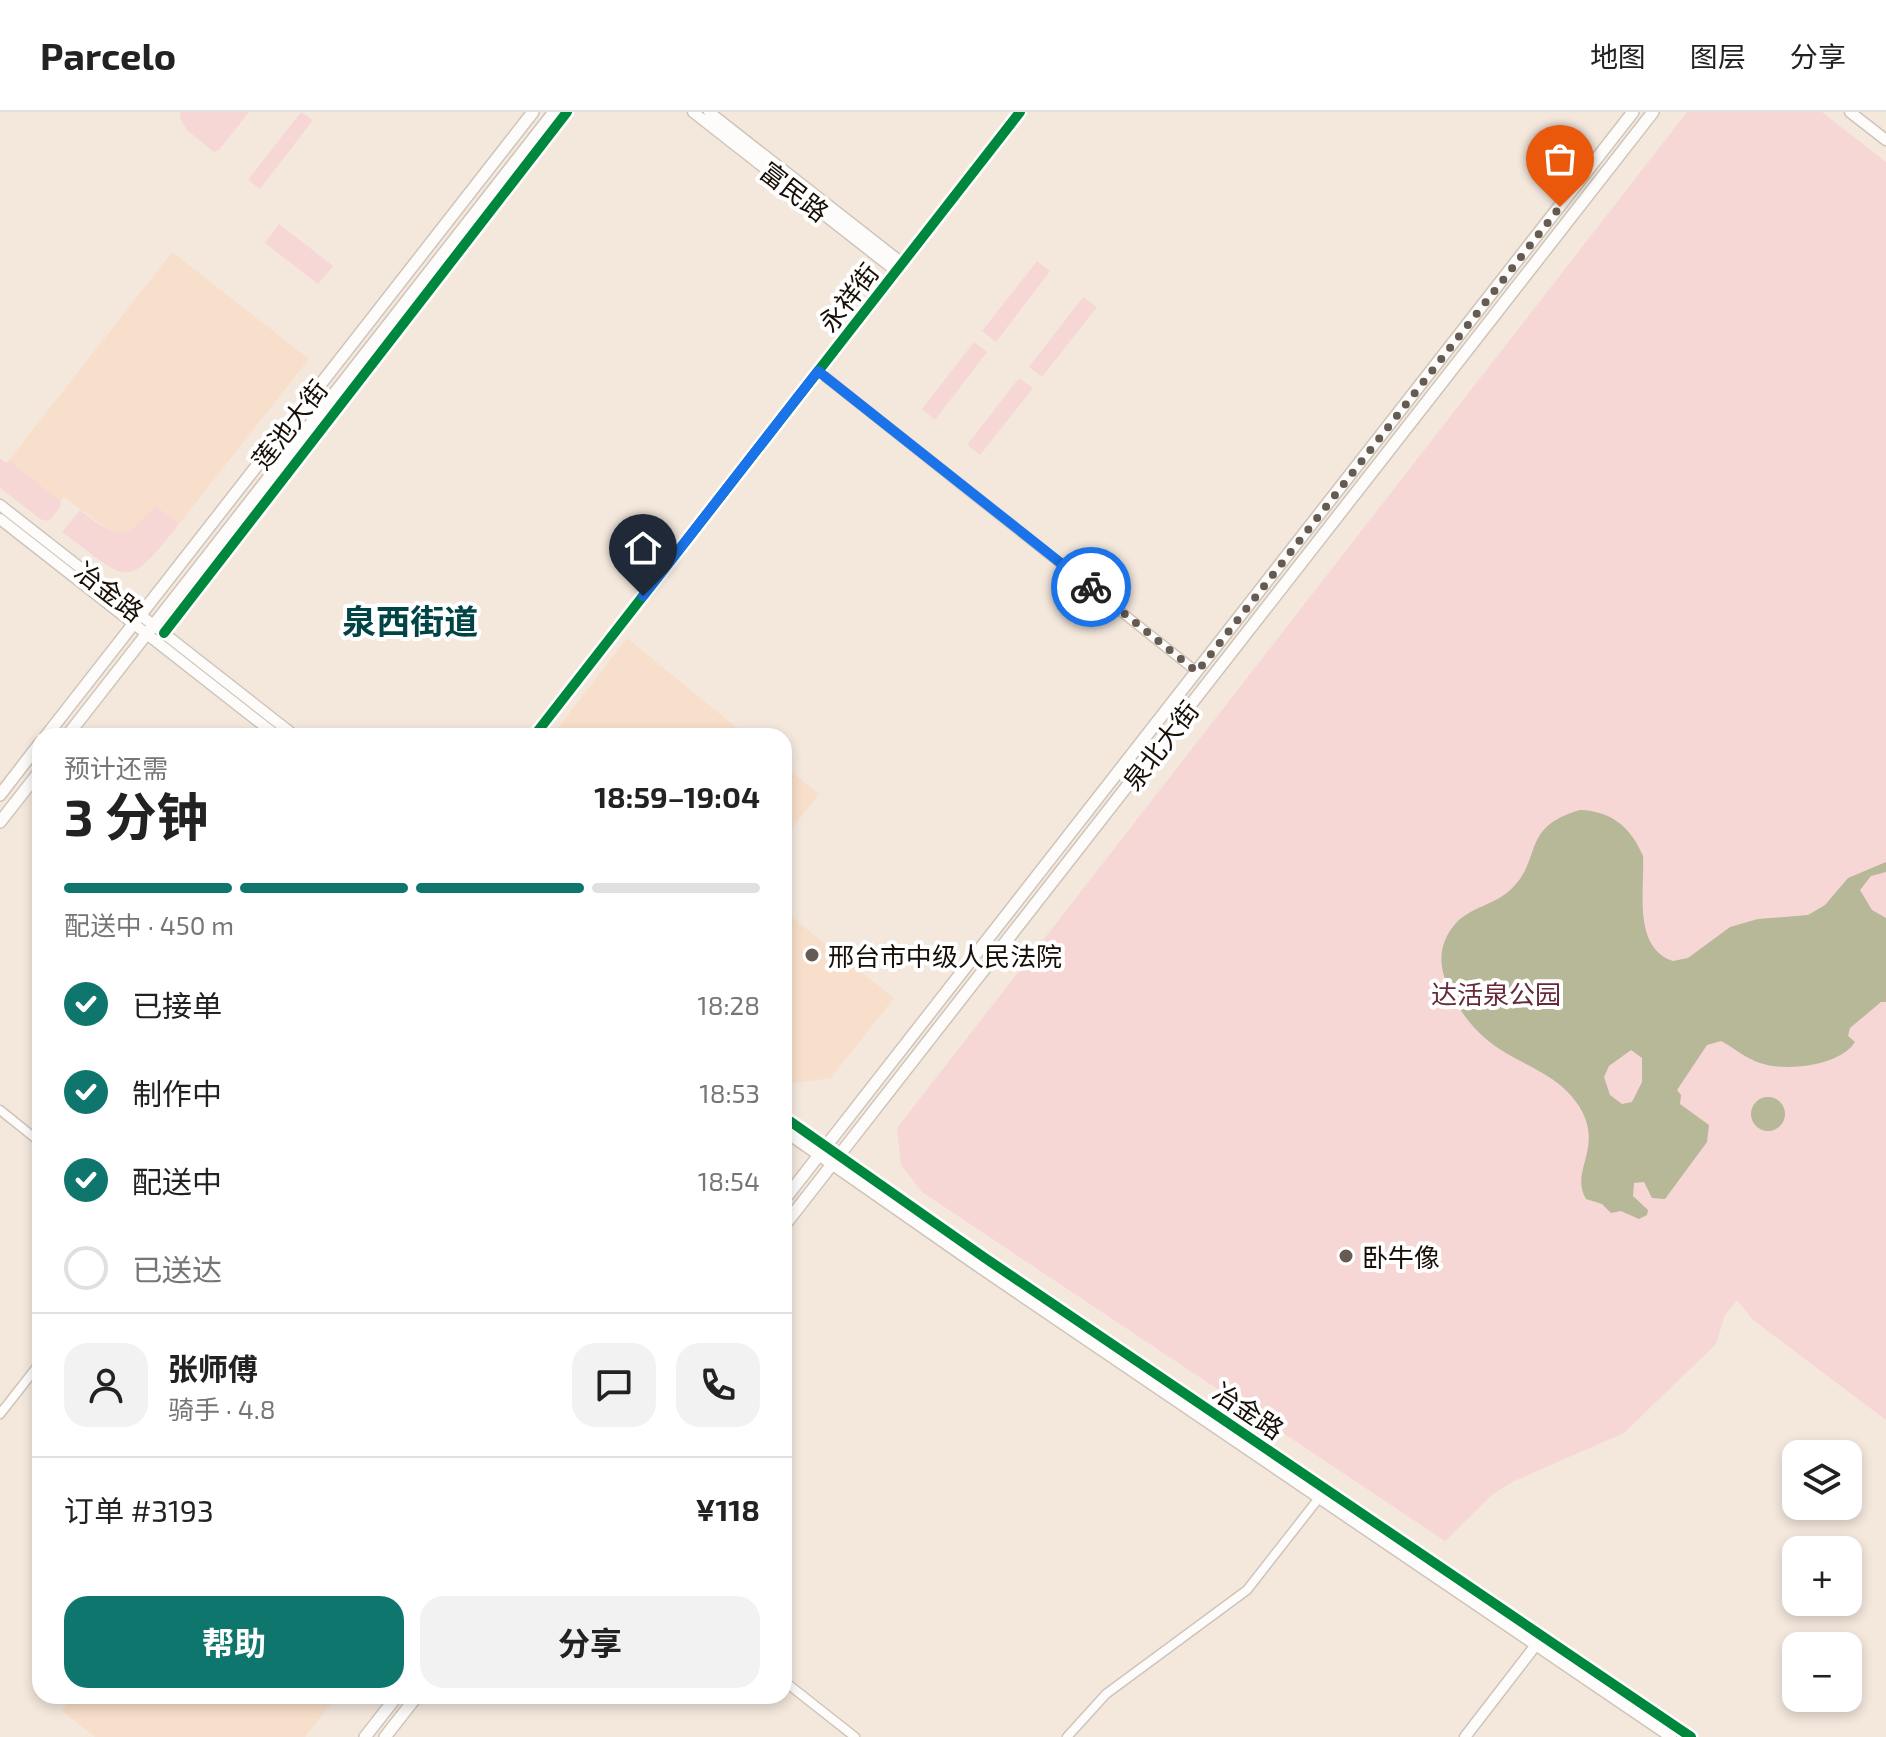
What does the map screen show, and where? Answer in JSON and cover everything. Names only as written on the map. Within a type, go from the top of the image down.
[{"type":"main road","name":"莲池大街","points":[[52,728],[533,112]]},
{"type":"main road","name":"莲池大街","points":[[74,728],[155,631],[554,112]]},
{"type":"main road","name":"泉北大街","points":[[792,1190],[1633,112]]},
{"type":"main road","name":"泉北大街","points":[[792,1216],[1653,112]]},
{"type":"main road","points":[[0,795],[32,753]]},
{"type":"main road","points":[[0,822],[32,781]]},
{"type":"main road","points":[[365,1737],[391,1704]]},
{"type":"main road","points":[[385,1737],[411,1704]]},
{"type":"street","points":[[155,631],[567,112]]},
{"type":"street","name":"富民路","points":[[693,112],[899,267]]},
{"type":"street","name":"富民路","points":[[709,112],[899,267]]},
{"type":"street","name":"永祥街","points":[[540,728],[1020,112]]},
{"type":"street","points":[[1850,112],[1886,140]]},
{"type":"street","points":[[818,371],[1197,672]]},
{"type":"street","name":"冶金路","points":[[0,505],[137,619]]},
{"type":"street","name":"冶金路","points":[[0,519],[284,728]]},
{"type":"street","name":"冶金路","points":[[155,631],[268,728]]},
{"type":"street","points":[[0,1110],[32,1136]]},
{"type":"street","name":"冶金路","points":[[792,1124],[822,1151]]},
{"type":"street","name":"冶金路","points":[[792,1135],[822,1151],[1319,1498],[1691,1737]]},
{"type":"street","name":"冶金路","points":[[835,1160],[1539,1641],[1671,1737]]},
{"type":"street","points":[[0,1414],[32,1373]]},
{"type":"street","points":[[1067,1737],[1106,1694],[1247,1590],[1319,1498]]},
{"type":"street","points":[[1465,1737],[1539,1641]]},
{"type":"street","points":[[792,1687],[855,1737]]},
{"type":"shaded area","points":[[172,252],[309,359],[179,524],[155,505],[139,526],[128,533],[113,533],[64,497],[60,501],[9,460]]},
{"type":"shaded area","points":[[627,638],[737,728],[558,728]]},
{"type":"shaded area","points":[[792,772],[819,794],[792,828]]},
{"type":"shaded area","points":[[1580,810],[1591,811],[1610,817],[1626,829],[1643,856],[1646,931],[1651,944],[1660,954],[1673,961],[1688,958],[1730,927],[1758,919],[1808,915],[1825,905],[1848,878],[1886,862],[1886,872],[1871,876],[1860,890],[1872,910],[1886,918],[1886,1002],[1881,1002],[1850,1028],[1848,1036],[1855,1042],[1848,1050],[1825,1062],[1798,1067],[1771,1066],[1750,1059],[1721,1041],[1707,1045],[1677,1090],[1681,1095],[1680,1104],[1709,1125],[1707,1142],[1665,1199],[1652,1198],[1644,1182],[1634,1183],[1633,1196],[1648,1210],[1647,1215],[1639,1219],[1621,1211],[1611,1213],[1602,1204],[1586,1199],[1581,1178],[1589,1134],[1579,1106],[1555,1081],[1506,1053],[1477,1031],[1456,1002],[1443,972],[1442,950],[1451,929],[1468,914],[1508,892],[1526,868],[1540,835],[1561,817]],"holes":[[[1631,1050],[1642,1058],[1642,1082],[1632,1102],[1622,1104],[1610,1095],[1604,1077],[1609,1066]]]},
{"type":"shaded area","name":"邢台市中级人民法院","points":[[792,917],[894,998],[831,1078],[792,1084]]},
{"type":"shaded area","points":[[1768,1097],[1780,1102],[1785,1114],[1780,1126],[1768,1131],[1756,1126],[1751,1114],[1756,1102]]},
{"type":"shaded area","points":[[68,1704],[331,1704],[305,1737],[95,1737],[62,1711]]},
{"type":"green space","points":[[181,112],[249,112],[219,150],[214,152],[187,130],[180,118]]},
{"type":"green space","points":[[301,112],[313,120],[260,189],[248,180]]},
{"type":"green space","name":"达活泉公园","points":[[1687,112],[1822,112],[1886,162],[1886,1420],[1753,1320],[1737,1300],[1725,1315],[1716,1344],[1624,1433],[1514,1481],[1493,1494],[1445,1541],[922,1192],[901,1165],[897,1128]]},
{"type":"green space","points":[[279,224],[333,266],[318,284],[265,243]]},
{"type":"green space","points":[[1037,261],[1050,271],[996,342],[982,331]]},
{"type":"green space","points":[[1083,297],[1097,307],[1042,377],[1029,367]]},
{"type":"green space","points":[[974,342],[987,352],[935,420],[922,409]]},
{"type":"green space","points":[[1019,378],[1033,388],[980,455],[967,445]]},
{"type":"green space","points":[[0,458],[6,463],[9,460],[60,501],[61,506],[49,521],[42,520],[0,488]]},
{"type":"green space","points":[[155,505],[179,524],[136,570],[125,572],[114,569],[62,532],[80,510],[112,531],[128,531],[145,518]]},
{"type":"cycle path","points":[[164,633],[567,112]]},
{"type":"cycle path","points":[[540,728],[1020,112]]},
{"type":"cycle path","points":[[792,1123],[985,1258],[1691,1737]]},
{"type":"way so far","points":[[1091,587],[1197,672],[1560,207]]},
{"type":"place","name":"邢台市中级人民法院","points":[[812,955]]},
{"type":"place","name":"卧牛像","points":[[1346,1256]]},
{"type":"district","name":"泉西街道","points":[[410,620]]},
{"type":"route","points":[[643,596],[818,371],[1091,587]]}]
